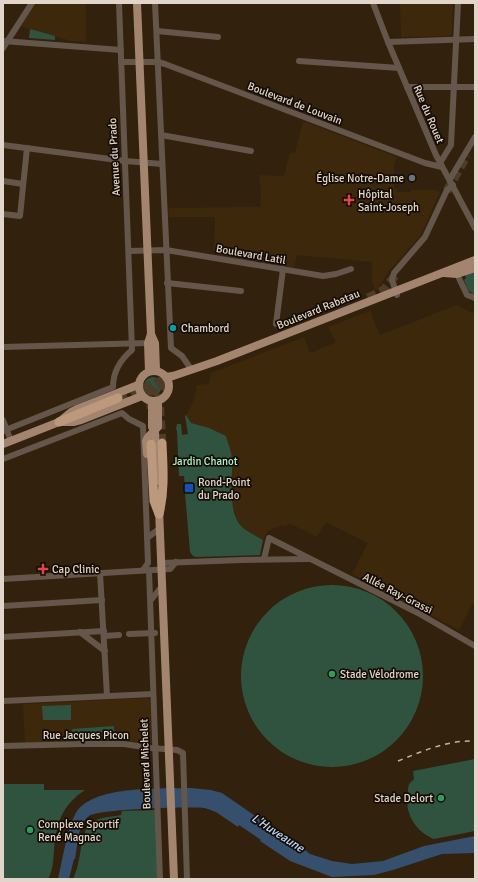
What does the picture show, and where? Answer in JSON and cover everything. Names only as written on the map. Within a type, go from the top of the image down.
[{"type":"highway","points":[[59,422],[119,399]]},
{"type":"highway","points":[[159,514],[164,486],[162,443]]},
{"type":"highway","points":[[151,444],[154,501],[159,514]]},
{"type":"main road","points":[[137,3],[151,334],[148,344],[152,371]]},
{"type":"main road","name":"Boulevard Rabatau","points":[[168,381],[173,376],[396,293],[475,260]]},
{"type":"main road","name":"Boulevard Rabatau","points":[[441,273],[458,274],[475,268]]},
{"type":"main road","points":[[151,334],[155,343],[152,371]]},
{"type":"main road","name":"Boulevard Rabatau","points":[[168,381],[174,381],[193,373],[202,366]]},
{"type":"main road","points":[[152,371],[162,373],[168,381],[168,391],[166,395],[155,401],[142,396],[138,389],[140,378],[152,371]]},
{"type":"main road","points":[[7,442],[59,422],[77,409],[138,385]]},
{"type":"main road","points":[[59,422],[73,422],[142,396]]},
{"type":"main road","points":[[155,401],[152,427],[155,432],[151,433],[146,441],[151,501],[153,508],[159,514],[174,879]]},
{"type":"street","points":[[3,48],[5,41],[32,3]]},
{"type":"street","name":"Avenue du Prado","points":[[5,430],[113,387],[114,376],[117,368],[124,357],[132,350],[119,3]]},
{"type":"street","points":[[155,3],[171,348],[182,356],[191,369]]},
{"type":"street","name":"Rue du Rouet","points":[[373,3],[388,42],[441,165],[475,226]]},
{"type":"street","points":[[441,165],[451,145],[458,3]]},
{"type":"street","points":[[156,31],[218,37]]},
{"type":"street","points":[[388,42],[475,39]]},
{"type":"street","points":[[5,41],[121,50]]},
{"type":"street","points":[[299,61],[399,68]]},
{"type":"street","points":[[121,62],[140,62]]},
{"type":"street","name":"Boulevard de Louvain","points":[[140,62],[158,62],[165,64],[425,163],[441,165]]},
{"type":"street","points":[[408,88],[475,87]]},
{"type":"street","points":[[161,136],[251,151]]},
{"type":"street","points":[[396,293],[392,280],[394,273],[425,237],[451,182],[475,137]]},
{"type":"street","points":[[3,145],[125,161],[162,164]]},
{"type":"street","points":[[3,214],[20,216],[27,148]]},
{"type":"street","points":[[3,182],[23,184]]},
{"type":"street","points":[[129,251],[148,250]]},
{"type":"street","name":"Boulevard Latil","points":[[148,250],[166,250],[323,276],[336,274],[350,269]]},
{"type":"street","name":"Boulevard Rabatau","points":[[458,274],[462,268],[475,260]]},
{"type":"street","points":[[276,324],[283,270]]},
{"type":"street","points":[[458,274],[467,295],[475,298]]},
{"type":"street","points":[[167,283],[241,291]]},
{"type":"street","points":[[3,347],[132,343],[148,344]]},
{"type":"street","name":"Boulevard Michelet","points":[[95,424],[122,413],[129,419],[143,426],[148,564],[146,570],[153,633],[153,694],[160,879]]},
{"type":"street","points":[[3,459],[95,424],[92,415]]},
{"type":"street","points":[[3,420],[7,442]]},
{"type":"street","points":[[147,538],[159,529]]},
{"type":"street","name":"Allée Ray-Grassi","points":[[264,560],[269,538],[423,616],[475,646]]},
{"type":"street","name":"Allée Ray-Grassi","points":[[161,566],[170,569],[176,562],[311,560]]},
{"type":"street","points":[[3,578],[146,570],[161,566]]},
{"type":"street","points":[[100,573],[107,696]]},
{"type":"street","points":[[150,601],[162,586]]},
{"type":"street","points":[[3,606],[102,600]]},
{"type":"street","points":[[80,632],[105,651]]},
{"type":"street","points":[[3,636],[80,632],[119,635]]},
{"type":"street","points":[[130,634],[153,633]]},
{"type":"street","points":[[152,647],[164,647]]},
{"type":"street","points":[[3,701],[153,694]]},
{"type":"street","name":"Rue Jacques Picon","points":[[3,746],[117,744],[168,749]]},
{"type":"street","points":[[168,749],[177,750],[183,753],[187,879]]},
{"type":"shaded area","points":[[36,3],[86,3],[86,42],[71,41],[22,27],[21,26]]},
{"type":"shaded area","points":[[400,3],[453,3],[452,33],[449,36],[401,37]]},
{"type":"shaded area","name":"Hôpital Saint-Joseph","points":[[303,121],[397,157],[394,165],[394,189],[397,189],[397,192],[411,192],[411,190],[434,190],[440,192],[421,235],[389,271],[378,289],[375,290],[372,282],[372,262],[297,255],[294,268],[219,256],[216,255],[216,250],[214,250],[215,217],[169,217],[168,208],[260,207],[261,192],[259,175],[284,176],[290,152],[295,153]]},
{"type":"shaded area","points":[[457,305],[472,313],[475,313],[475,606],[472,604],[459,630],[352,574],[368,543],[326,522],[317,537],[289,523],[286,527],[282,525],[268,531],[263,540],[241,526],[236,517],[232,502],[232,458],[226,436],[191,423],[186,415],[194,400],[197,385],[209,384],[211,373],[304,337],[310,353],[336,342],[328,327],[370,311],[380,335]]},
{"type":"shaded area","points":[[147,698],[150,700],[152,742],[149,744],[119,740],[118,738],[111,738],[111,740],[79,741],[79,739],[73,739],[73,741],[25,743],[23,704]]},
{"type":"green space","points":[[30,29],[55,36],[55,40],[29,38]]},
{"type":"green space","points":[[475,271],[475,294],[473,294],[468,290],[464,280],[466,278],[465,275]]},
{"type":"green space","points":[[149,377],[157,377],[162,382],[160,393],[157,395],[149,395],[144,390],[144,382]]},
{"type":"green space","name":"Jardin Chanot","points":[[186,415],[191,423],[209,428],[226,436],[232,457],[232,495],[234,513],[237,521],[242,527],[263,540],[260,555],[196,557],[190,552],[185,493],[188,490],[185,487],[184,476],[179,476],[176,429],[177,424],[181,424],[182,435],[188,434]]},
{"type":"green space","name":"Stade Vélodrome","points":[[332,585],[350,587],[367,592],[382,600],[402,618],[416,641],[421,658],[423,676],[421,694],[416,711],[408,726],[390,746],[367,760],[350,765],[332,767],[314,765],[297,760],[282,752],[262,734],[248,711],[243,694],[241,676],[243,658],[248,641],[256,626],[274,606],[297,592],[314,587]]},
{"type":"green space","points":[[71,705],[71,720],[43,720],[42,706]]},
{"type":"green space","points":[[114,726],[115,738],[80,739],[78,736],[73,736],[72,729]]},
{"type":"green space","name":"Stade Delort","points":[[475,759],[475,831],[434,839],[427,836],[416,826],[409,814],[407,800],[408,788],[409,784],[414,779],[413,771]]},
{"type":"green space","name":"Complexe Sportif René Magnac","points":[[3,784],[44,784],[44,790],[85,790],[70,802],[61,816],[56,832],[52,869],[48,879],[3,879]]},
{"type":"green space","points":[[155,810],[158,879],[73,879],[78,866],[84,836],[88,826],[91,823],[101,818],[121,815],[122,811]]},
{"type":"water","name":"L'Huveaune","points":[[191,788],[211,790],[222,793],[271,827],[293,840],[310,854],[332,861],[352,864],[383,861],[424,846],[475,836],[475,853],[442,854],[374,875],[332,877],[290,861],[239,825],[238,827],[216,812],[205,808],[144,809],[108,812],[89,816],[85,820],[80,830],[75,859],[69,879],[58,879],[71,825],[77,811],[86,803],[99,797],[130,790]]},
{"type":"tunnel","points":[[447,191],[467,155]]},
{"type":"tunnel","points":[[368,298],[384,290],[397,273]]},
{"type":"tunnel","points":[[119,400],[174,375]]},
{"type":"tunnel","points":[[162,443],[159,398],[160,390],[167,378]]},
{"type":"tunnel","points":[[151,409],[151,394],[158,382]]},
{"type":"railway","points":[[398,761],[445,744],[475,741]]},
{"type":"place","name":"Église Notre-Dame","points":[[412,178]]},
{"type":"place","name":"Hôpital Saint-Joseph","points":[[349,200]]},
{"type":"place","name":"Chambord","points":[[173,328]]},
{"type":"place","name":"Rond-Point du Prado","points":[[189,488]]},
{"type":"place","name":"Cap Clinic","points":[[43,569]]},
{"type":"place","name":"Stade Vélodrome","points":[[332,674]]},
{"type":"place","name":"Stade Delort","points":[[441,798]]},
{"type":"place","name":"Complexe Sportif René Magnac","points":[[30,830]]}]
